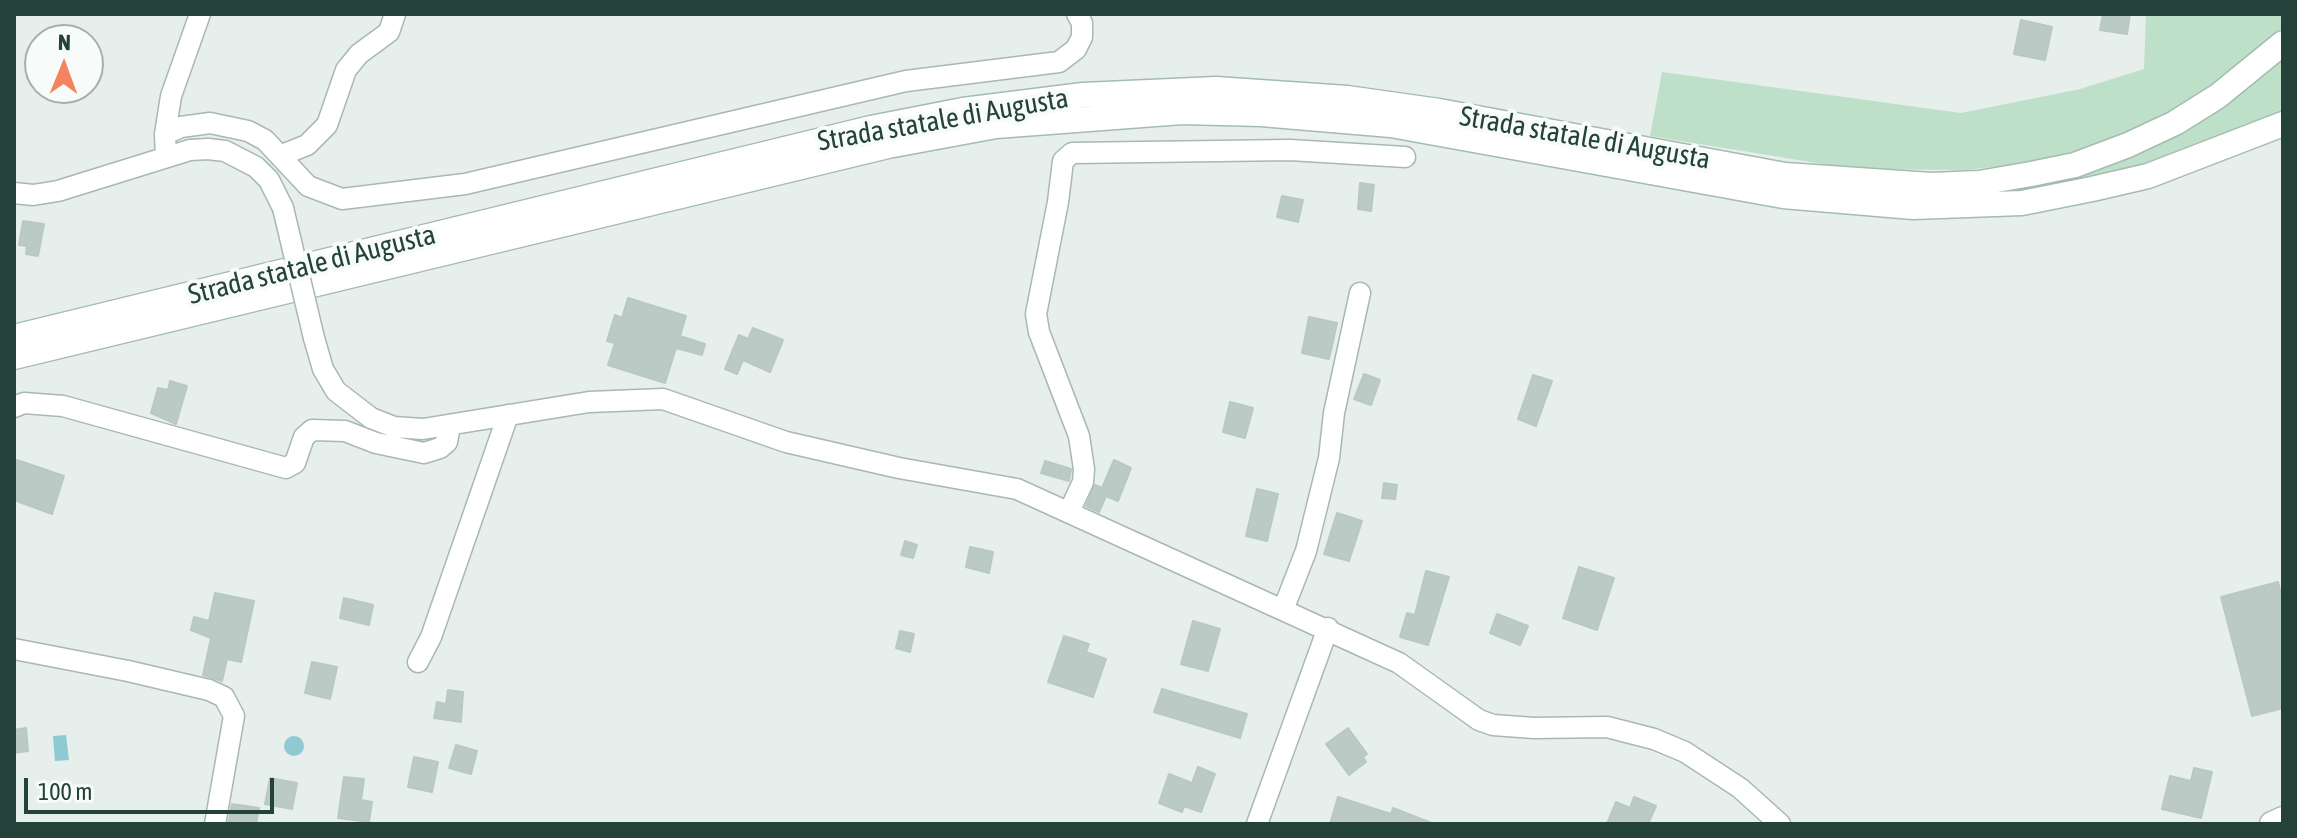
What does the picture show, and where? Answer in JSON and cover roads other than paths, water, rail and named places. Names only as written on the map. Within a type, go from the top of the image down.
[{"type":"main road","name":"Strada statale di Augusta","points":[[14,337],[871,128],[1038,100],[1216,89],[1347,98],[1439,111],[1785,175],[1931,185],[2031,174],[2075,165],[2128,145],[2175,123],[2218,96],[2283,43]]},
{"type":"main road","name":"Strada statale di Augusta","points":[[14,357],[873,150],[996,126],[1182,112],[1376,124],[1495,142],[1783,196],[1927,207],[2022,203],[2148,176],[2283,124]]},
{"type":"main road","points":[[2272,824],[2283,819]]},
{"type":"street","points":[[166,157],[165,134],[171,96],[200,14]]},
{"type":"street","points":[[282,155],[307,145],[327,125],[346,70],[359,54],[389,32],[395,14]]},
{"type":"street","points":[[165,134],[181,127],[210,123],[229,126],[265,140],[308,186],[342,199],[465,184],[906,81],[1059,62],[1069,56],[1082,37],[1082,23],[1077,14]]},
{"type":"street","points":[[14,193],[33,195],[58,191],[166,157],[208,149],[242,157],[269,180],[283,208],[323,369],[336,391],[371,418],[394,427],[423,429],[626,398],[663,399],[786,442],[899,468],[1017,489],[1180,566],[1328,628],[1399,663],[1455,705],[1493,725],[1607,727],[1654,739],[1715,770],[1780,824]]},
{"type":"street","points":[[1069,512],[1083,482],[1081,447],[1039,332],[1036,314],[1063,161],[1072,153],[1290,150],[1405,157]]},
{"type":"street","points":[[1283,610],[1306,551],[1329,458],[1334,413],[1360,293]]},
{"type":"street","points":[[14,407],[24,403],[63,406],[286,468],[295,463],[304,437],[312,430],[345,431],[376,443],[424,453],[447,442],[450,426]]},
{"type":"street","points":[[418,662],[431,637],[508,415]]},
{"type":"street","points":[[1257,824],[1328,628]]},
{"type":"street","points":[[14,649],[128,671],[209,690],[224,697],[234,716],[215,824]]},
{"type":"water","points":[[66,735],[69,760],[55,761],[53,736]]},
{"type":"water","points":[[294,736],[301,739],[304,746],[301,753],[294,756],[287,753],[284,746],[287,739]]}]
